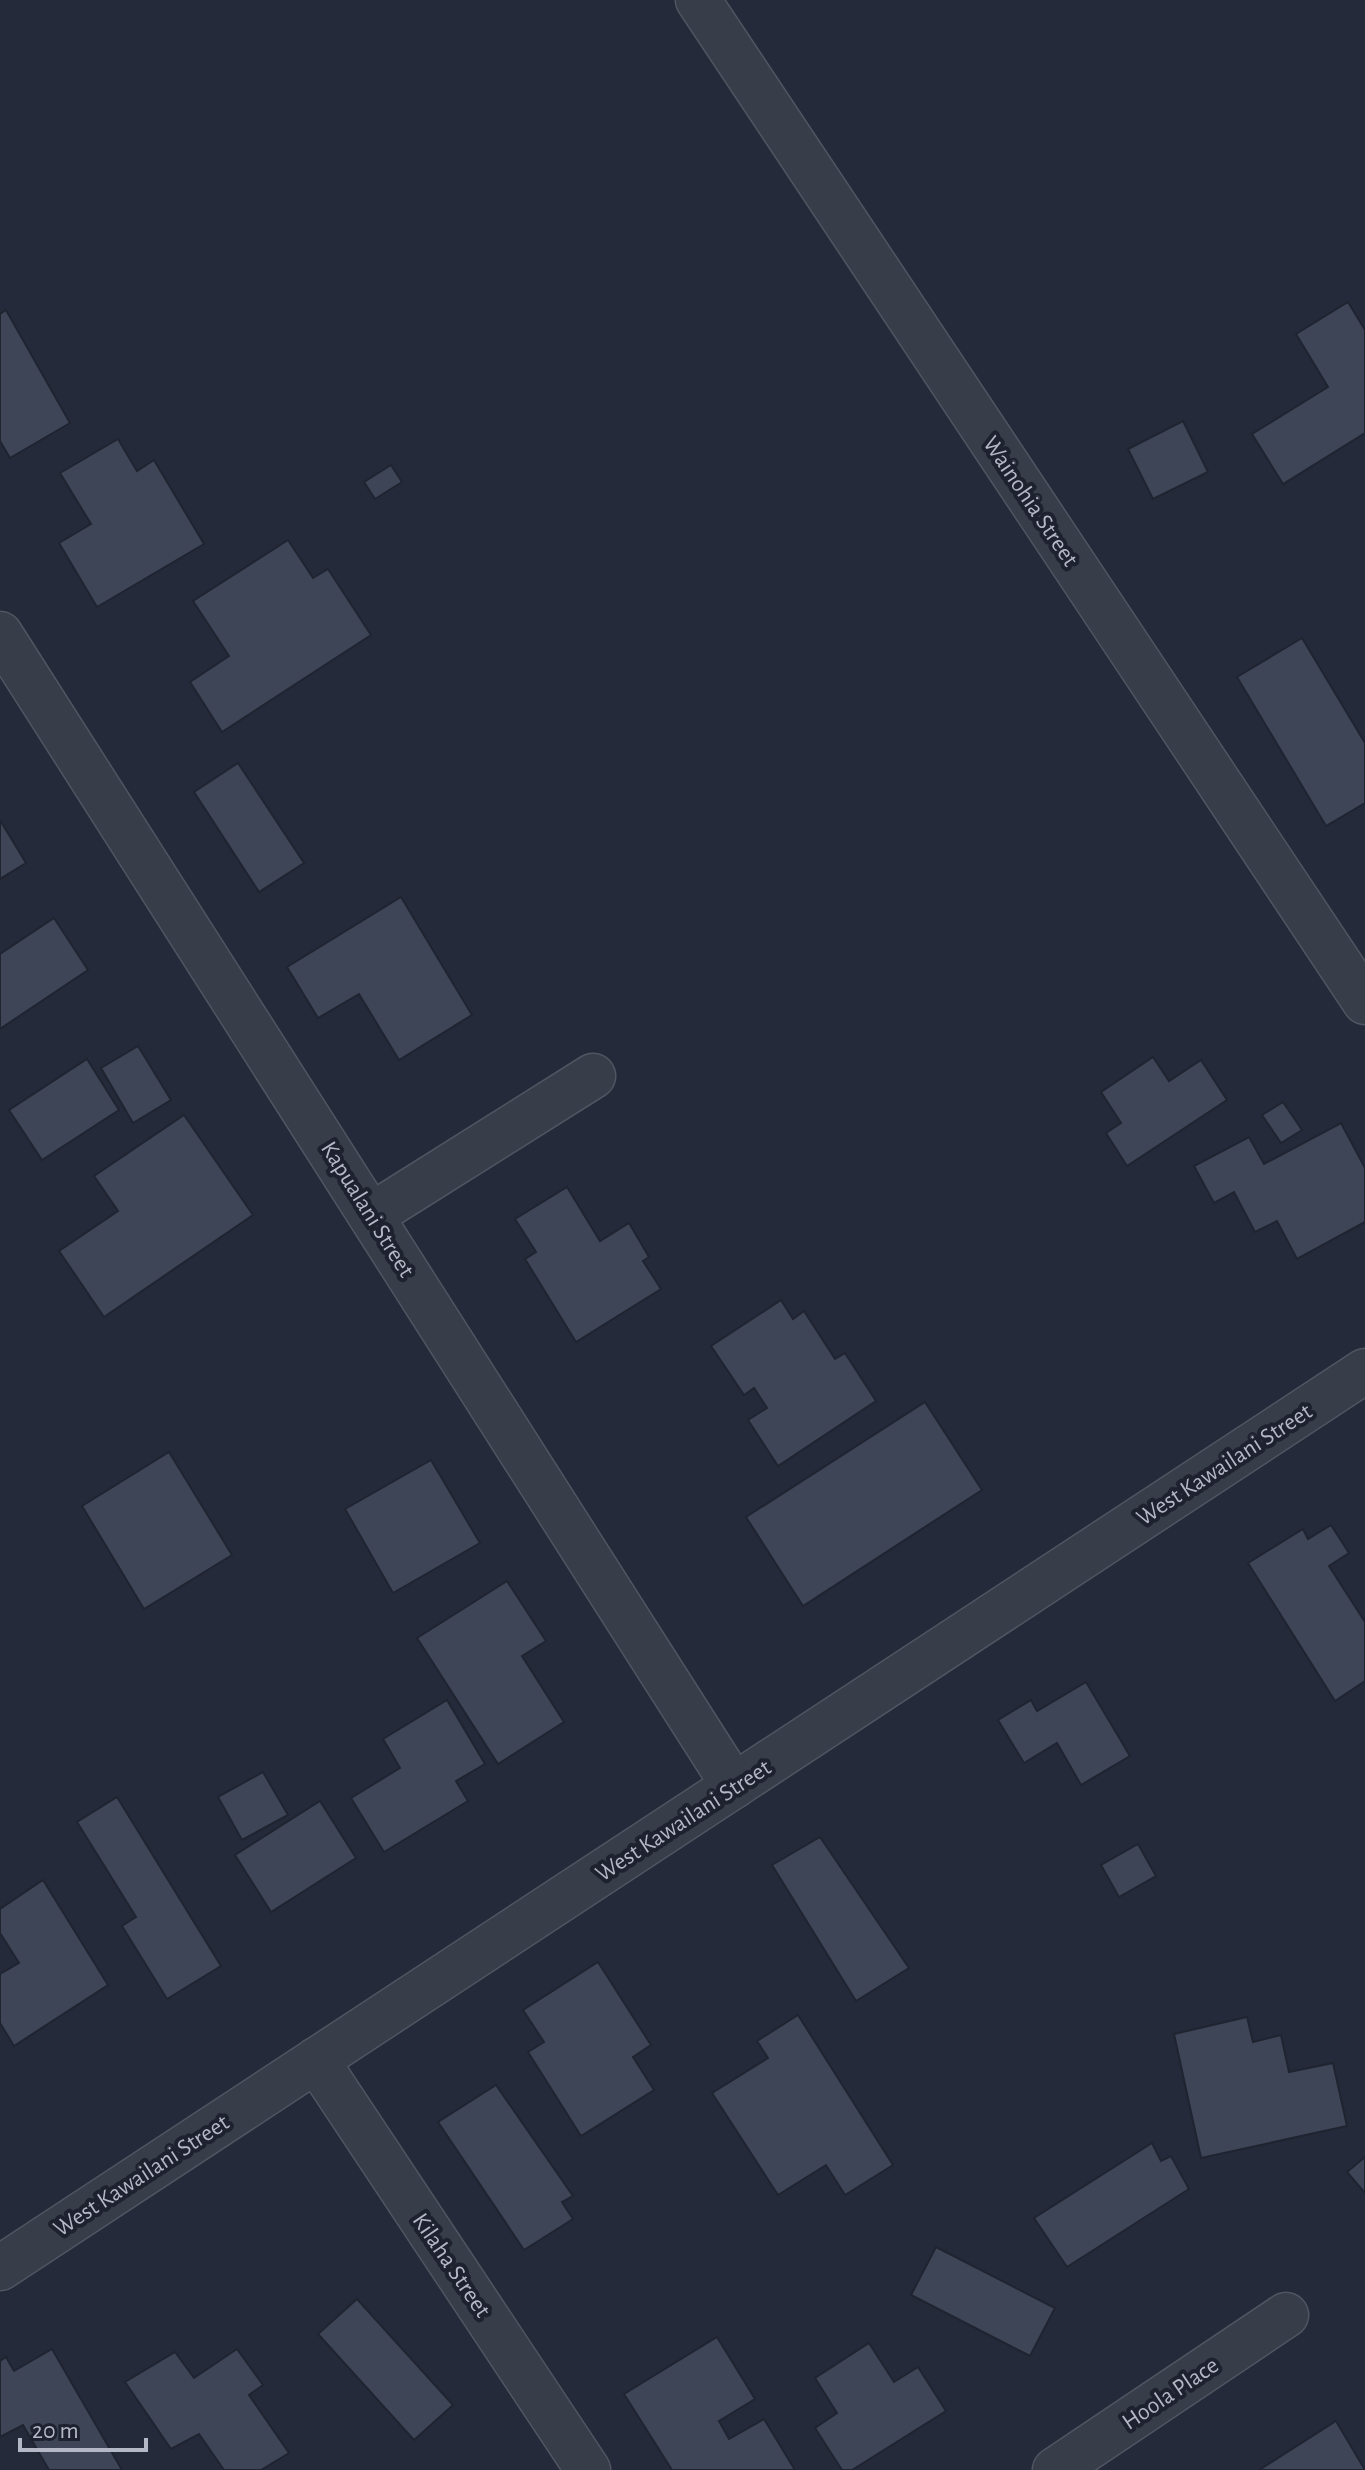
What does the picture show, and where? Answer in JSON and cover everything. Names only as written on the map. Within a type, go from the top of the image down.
[{"type":"street","name":"Wainohia Street","points":[[698,0],[1365,1002]]},
{"type":"street","name":"Kapualani Street","points":[[0,634],[734,1786]]},
{"type":"street","points":[[372,1215],[593,1076]]},
{"type":"street","name":"West Kawailani Street","points":[[0,2268],[1365,1371]]},
{"type":"street","name":"Kilaha Street","points":[[316,2060],[588,2470]]},
{"type":"street","name":"Hoola Place","points":[[1055,2470],[1286,2315]]},
{"type":"building","points":[[1348,302],[1365,330],[1365,433],[1283,484],[1252,434],[1328,387],[1296,334]]},
{"type":"building","points":[[6,310],[70,423],[10,458],[0,441],[0,314]]},
{"type":"building","points":[[1183,421],[1208,472],[1153,499],[1128,449]]},
{"type":"building","points":[[118,439],[137,471],[154,460],[204,544],[97,607],[59,543],[91,524],[60,473]]},
{"type":"building","points":[[391,465],[402,482],[375,499],[364,482]]},
{"type":"building","points":[[288,540],[313,578],[328,569],[371,635],[222,732],[190,682],[229,656],[193,601]]},
{"type":"building","points":[[1302,638],[1365,743],[1365,803],[1326,826],[1237,677]]},
{"type":"building","points":[[238,763],[304,863],[259,892],[194,792]]},
{"type":"building","points":[[0,820],[26,863],[0,879]]},
{"type":"building","points":[[401,897],[472,1015],[399,1060],[359,994],[318,1018],[287,967]]},
{"type":"building","points":[[54,918],[88,970],[0,1029],[0,954]]},
{"type":"building","points":[[138,1046],[171,1100],[133,1123],[101,1068]]},
{"type":"building","points":[[1153,1057],[1169,1081],[1201,1060],[1227,1100],[1127,1166],[1106,1133],[1121,1123],[1101,1092]]},
{"type":"building","points":[[87,1059],[119,1110],[42,1160],[9,1110]]},
{"type":"building","points":[[1283,1102],[1302,1130],[1281,1143],[1262,1115]]},
{"type":"building","points":[[184,1115],[253,1215],[104,1317],[59,1251],[118,1211],[94,1176]]},
{"type":"building","points":[[1341,1123],[1365,1168],[1365,1222],[1297,1259],[1277,1221],[1255,1232],[1234,1192],[1214,1203],[1194,1166],[1249,1137],[1264,1164]]},
{"type":"building","points":[[567,1187],[600,1241],[629,1223],[649,1257],[643,1261],[661,1289],[576,1342],[525,1259],[536,1252],[515,1219]]},
{"type":"building","points":[[781,1300],[793,1319],[804,1311],[835,1359],[845,1353],[876,1401],[778,1466],[748,1420],[767,1408],[754,1388],[744,1395],[711,1346]]},
{"type":"building","points":[[925,1402],[982,1490],[803,1606],[746,1517]]},
{"type":"building","points":[[169,1452],[232,1555],[144,1609],[82,1506]]},
{"type":"building","points":[[431,1460],[480,1543],[393,1593],[345,1509]]},
{"type":"building","points":[[1331,1525],[1349,1553],[1329,1566],[1365,1622],[1365,1681],[1335,1701],[1248,1563],[1303,1529],[1308,1539]]},
{"type":"building","points":[[507,1581],[546,1641],[522,1656],[564,1722],[498,1764],[417,1638]]},
{"type":"building","points":[[1086,1682],[1130,1756],[1081,1785],[1057,1743],[1024,1763],[998,1720],[1031,1700],[1037,1711]]},
{"type":"building","points":[[447,1700],[485,1764],[456,1781],[468,1801],[384,1852],[351,1798],[400,1768],[383,1739]]},
{"type":"building","points":[[263,1772],[288,1815],[242,1840],[218,1797]]},
{"type":"building","points":[[117,1797],[221,1966],[167,1999],[122,1926],[136,1917],[77,1822]]},
{"type":"building","points":[[320,1801],[356,1858],[271,1912],[235,1855]]},
{"type":"building","points":[[820,1837],[909,1968],[856,2001],[772,1865]]},
{"type":"building","points":[[1138,1844],[1156,1876],[1119,1897],[1101,1865]]},
{"type":"building","points":[[43,1880],[108,1985],[14,2046],[0,2023],[0,1974],[19,1963],[0,1933],[0,1909]]},
{"type":"building","points":[[598,1962],[651,2045],[633,2057],[654,2090],[581,2136],[528,2052],[544,2042],[523,2010]]},
{"type":"building","points":[[798,2015],[893,2165],[845,2195],[826,2165],[778,2195],[712,2093],[768,2058],[757,2041]]},
{"type":"building","points":[[1247,2017],[1253,2042],[1281,2035],[1289,2072],[1333,2063],[1347,2126],[1201,2158],[1174,2034]]},
{"type":"building","points":[[496,2085],[573,2196],[562,2202],[573,2219],[524,2250],[438,2122]]},
{"type":"building","points":[[1152,2143],[1161,2161],[1171,2156],[1189,2189],[1067,2267],[1034,2218]]},
{"type":"building","points":[[1365,2157],[1365,2193],[1347,2172]]},
{"type":"building","points":[[936,2247],[1055,2308],[1030,2356],[911,2295]]},
{"type":"building","points":[[357,2299],[453,2405],[414,2440],[318,2334]]},
{"type":"building","points":[[717,2337],[755,2399],[719,2421],[729,2439],[764,2419],[795,2470],[672,2470],[624,2394]]},
{"type":"building","points":[[869,2343],[894,2382],[918,2367],[946,2411],[852,2470],[842,2470],[815,2428],[837,2413],[815,2378]]},
{"type":"building","points":[[52,2349],[122,2470],[49,2470],[23,2425],[0,2437],[0,2361],[6,2357],[14,2371]]},
{"type":"building","points":[[237,2349],[263,2385],[249,2395],[289,2453],[261,2470],[224,2470],[199,2434],[171,2449],[125,2382],[175,2352],[194,2378]]},
{"type":"building","points":[[1336,2421],[1365,2470],[1259,2470]]}]
